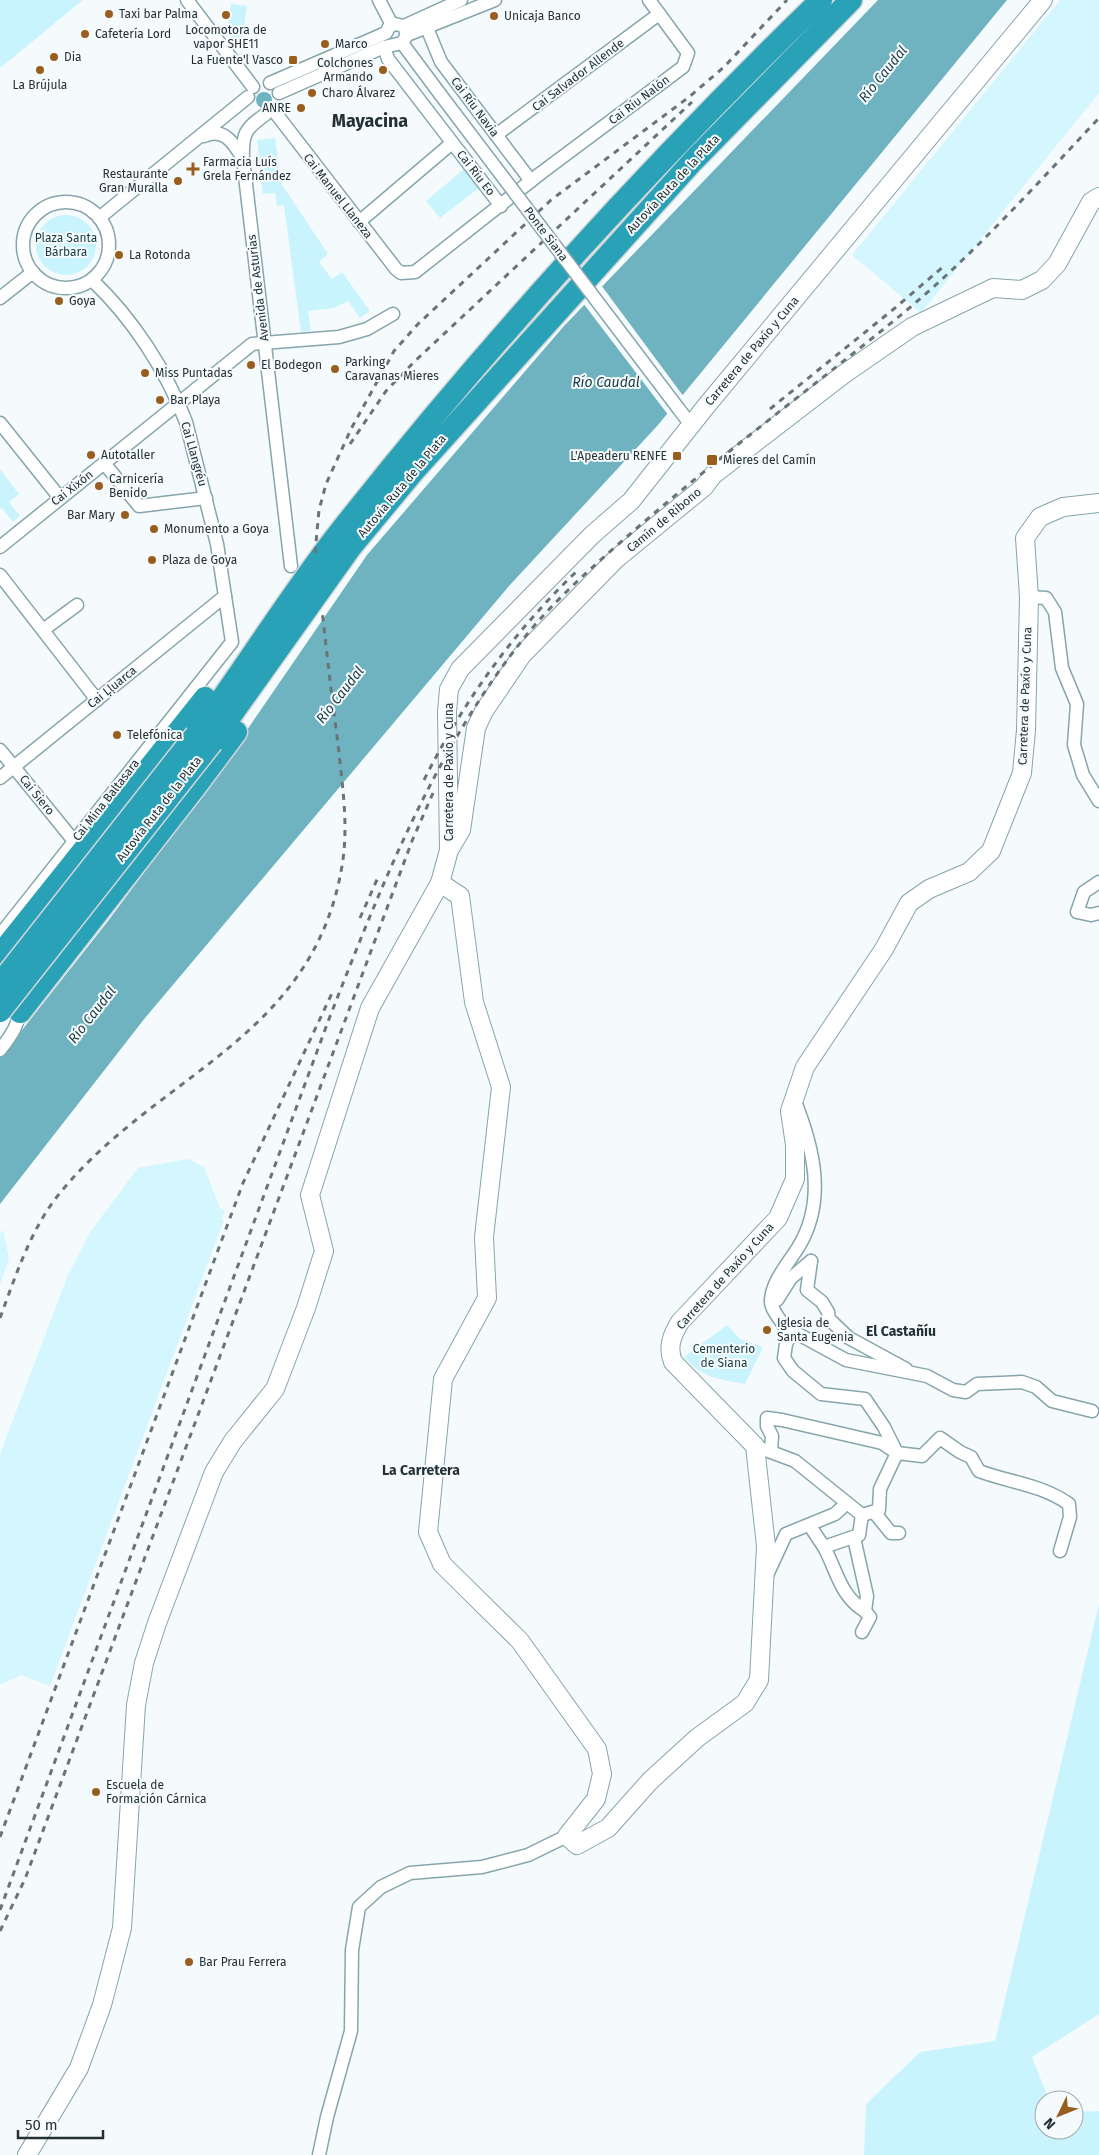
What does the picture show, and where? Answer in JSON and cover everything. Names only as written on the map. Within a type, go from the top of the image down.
[{"type":"highway","name":"Autovía Ruta de la Plata","points":[[0,984],[204,739],[243,671],[338,535],[534,300],[674,146],[821,0]]},
{"type":"highway","name":"Autovía Ruta de la Plata","points":[[10,1012],[204,739],[350,548],[412,472],[693,161],[851,0]]},
{"type":"highway","points":[[10,1012],[226,747],[310,616],[350,548]]},
{"type":"highway","points":[[0,955],[252,640],[284,610]]},
{"type":"street","points":[[187,0],[251,92],[253,110],[270,112],[280,103],[279,93],[270,83]]},
{"type":"street","points":[[379,0],[395,36]]},
{"type":"street","points":[[99,218],[197,139],[262,82],[270,83],[395,36],[427,28],[495,0]]},
{"type":"street","name":"Cai Ríu Nalón","points":[[531,181],[683,67],[688,53],[648,0]]},
{"type":"street","name":"Carretera de Paxío y Cuna","points":[[450,690],[460,669],[592,535],[631,501],[691,425],[1043,0]]},
{"type":"street","points":[[279,93],[395,36],[458,1]]},
{"type":"street","name":"Cai Salvador Allende","points":[[496,135],[659,14]]},
{"type":"street","name":"Cai Ríu Navia","points":[[427,28],[441,62],[531,181]]},
{"type":"street","name":"Ponte Siana","points":[[395,36],[691,425]]},
{"type":"street","name":"Cai Ríu Eo","points":[[395,36],[388,59],[501,206],[422,268],[408,274]]},
{"type":"street","name":"Avenida de Asturias","points":[[270,112],[245,131],[242,140],[291,566]]},
{"type":"street","name":"Cai Manuel Llaneza","points":[[270,112],[396,269],[408,274]]},
{"type":"street","name":"Avenida de Asturias","points":[[197,139],[217,133],[227,136],[235,144],[243,159]]},
{"type":"street","points":[[359,222],[452,143]]},
{"type":"street","points":[[501,206],[531,181]]},
{"type":"street","name":"Camín de Ribono","points":[[450,850],[460,830],[476,728],[484,710],[522,655],[610,566],[704,487],[713,475],[844,374],[912,327],[994,288],[1022,290],[1042,280],[1057,264],[1091,202],[1099,197]]},
{"type":"street","points":[[63,203],[76,204],[89,209],[99,218],[106,230],[109,243],[108,257],[102,270],[92,280],[81,286],[55,287],[44,282],[33,272],[27,262],[24,236],[30,223],[38,213],[49,206],[63,203]]},
{"type":"street","points":[[0,298],[33,272]]},
{"type":"street","name":"Cai Llangréu","points":[[92,280],[118,308],[152,355],[178,403],[194,447],[206,498],[232,642]]},
{"type":"street","name":"Cai Xixón","points":[[0,547],[252,344],[339,337],[367,329],[394,314]]},
{"type":"street","points":[[0,423],[60,498]]},
{"type":"street","points":[[104,463],[139,506],[206,498]]},
{"type":"street","name":"Carretera de Paxío y Cuna","points":[[763,1449],[684,1375],[673,1362],[670,1354],[670,1345],[680,1322],[778,1218],[794,1179],[795,1146],[790,1111],[805,1067],[884,950],[909,903],[929,889],[969,872],[991,851],[1022,773],[1026,730],[1029,597],[1025,538],[1040,517],[1063,508],[1099,503]]},
{"type":"street","points":[[0,575],[97,700]]},
{"type":"street","name":"Cai Ḷḷuarca","points":[[0,778],[225,596]]},
{"type":"street","points":[[1029,597],[1046,598],[1056,612],[1062,668],[1077,704],[1074,744],[1083,775],[1099,801]]},
{"type":"street","points":[[43,630],[77,605]]},
{"type":"street","name":"Cai Mina Baltasara","points":[[0,935],[232,642]]},
{"type":"street","name":"Carretera de Paxio y Cuna","points":[[28,2155],[79,2068],[102,2005],[122,1928],[136,1706],[144,1663],[154,1631],[214,1472],[233,1441],[275,1389],[306,1308],[324,1251],[310,1195],[370,1008],[440,883],[450,850],[446,712],[450,690]]},
{"type":"street","name":"Cai Siero","points":[[2,755],[74,841]]},
{"type":"street","points":[[1099,882],[1084,892],[1077,912],[1091,915],[1099,913]]},
{"type":"street","points":[[319,2155],[351,2031],[352,1950],[359,1907],[381,1887],[410,1873],[482,1867],[528,1855],[568,1836],[596,1799],[602,1774],[597,1749],[520,1641],[442,1564],[428,1532],[443,1379],[487,1298],[484,1237],[501,1087],[474,1002],[460,896],[440,883]]},
{"type":"street","points":[[0,976],[18,994],[10,1012],[15,1030],[0,1050]]},
{"type":"street","points":[[794,1099],[806,1126],[816,1182],[807,1231],[776,1284],[771,1300],[772,1306],[790,1336],[786,1344],[784,1358],[793,1371],[820,1394],[865,1399],[884,1427],[897,1453]]},
{"type":"street","points":[[772,1306],[791,1278],[811,1261],[807,1290],[822,1302],[829,1318],[849,1338],[918,1375]]},
{"type":"street","points":[[788,1332],[800,1335],[846,1360],[927,1376],[953,1390],[966,1392],[977,1384],[1022,1382],[1036,1387],[1052,1402],[1092,1412]]},
{"type":"street","points":[[568,1836],[577,1845],[608,1828],[650,1780],[684,1750],[746,1703],[759,1680],[766,1546],[763,1449],[772,1436],[767,1426],[767,1418],[882,1443],[897,1453],[922,1456],[940,1438],[970,1457],[979,1471],[997,1478],[1020,1481],[1057,1496],[1069,1504],[1070,1517],[1060,1551]]},
{"type":"street","points":[[763,1449],[795,1461],[847,1503],[868,1513],[891,1533],[899,1533]]},
{"type":"street","points":[[868,1513],[879,1510],[880,1489],[897,1453]]},
{"type":"street","points":[[764,1579],[770,1572],[786,1534],[810,1526],[835,1514],[847,1503]]},
{"type":"street","points":[[824,1547],[859,1535],[868,1513]]},
{"type":"street","points":[[810,1526],[824,1547],[840,1586],[855,1605],[865,1611],[870,1617],[862,1632]]},
{"type":"street","points":[[854,1538],[867,1596],[865,1611]]},
{"type":"shaded area","points":[[1060,0],[1099,0],[1099,93],[921,313],[852,255]]},
{"type":"shaded area","points":[[188,1159],[204,1167],[220,1208],[225,1211],[221,1219],[224,1220],[50,1686],[21,1675],[0,1685],[0,1455],[3,1446],[68,1275],[91,1231],[138,1168]]},
{"type":"shaded area","points":[[3,1229],[9,1259],[0,1285],[0,1234]]},
{"type":"green space","points":[[0,0],[83,0],[0,68]]},
{"type":"green space","points":[[231,4],[247,6],[241,48],[227,31]]},
{"type":"green space","points":[[275,138],[281,183],[328,254],[319,262],[332,279],[342,272],[370,311],[360,318],[348,301],[334,308],[308,311],[311,331],[301,332],[284,205],[277,206],[275,193],[263,194],[257,140]]},
{"type":"green space","points":[[464,169],[479,188],[440,218],[426,201]]},
{"type":"green space","name":"Plaza Santa Bárbara","points":[[60,215],[72,215],[83,220],[91,228],[96,239],[94,257],[83,270],[72,275],[60,275],[49,270],[41,262],[36,251],[36,239],[41,228],[49,220]]},
{"type":"green space","points":[[0,469],[19,494],[9,502],[20,516],[13,522],[2,508],[0,509]]},
{"type":"green space","name":"Cementerio de Siana","points":[[727,1325],[740,1339],[763,1347],[745,1384],[719,1379],[704,1373],[684,1357]]},
{"type":"green space","points":[[1099,1604],[1099,2014],[1032,2057],[1045,2090],[1034,2090],[1034,2140],[1084,2140],[1084,2112],[1099,2111],[1099,2155],[864,2155],[866,2104],[920,2052],[995,2041]]},
{"type":"water","name":"Río Caudal","points":[[878,0],[1007,0],[658,425],[509,586],[145,1018],[0,1204],[0,1058],[108,921],[212,781],[367,555],[564,326]]},
{"type":"water","points":[[264,92],[270,94],[272,100],[270,106],[264,108],[258,106],[256,100],[258,94]]},
{"type":"pier","points":[[601,285],[684,397],[669,416],[583,303]]},
{"type":"railway","points":[[315,553],[319,510],[326,484],[351,429],[394,351],[418,324],[551,200],[689,97],[724,67],[787,0]]},
{"type":"railway","points":[[350,444],[386,391],[415,361],[692,102]]},
{"type":"railway","points":[[0,1910],[329,1019],[369,919],[412,821],[436,773],[463,726],[492,681],[524,638],[578,580],[701,474],[923,296],[1001,222],[1099,118]]},
{"type":"railway","points":[[770,409],[944,266]]},
{"type":"railway","points":[[424,780],[455,723],[511,643],[577,571]]},
{"type":"railway","points":[[0,1318],[32,1237],[60,1193],[99,1152],[141,1116],[227,1049],[266,1014],[299,973],[326,925],[342,866],[345,820],[322,610]]},
{"type":"railway","points":[[0,1931],[25,1879],[412,841],[433,793]]},
{"type":"railway","points":[[360,918],[379,875]]},
{"type":"railway","points":[[0,1837],[243,1183],[333,991]]},
{"type":"place","name":"Taxi bar Palma","points":[[109,14]]},
{"type":"place","name":"Locomotora de vapor SHE11","points":[[226,15]]},
{"type":"place","name":"Unicaja Banco","points":[[494,16]]},
{"type":"place","name":"Cafetería Lord","points":[[85,34]]},
{"type":"place","name":"Marco","points":[[325,44]]},
{"type":"place","name":"Dia","points":[[54,57]]},
{"type":"place","name":"La Fuente'l Vasco","points":[[293,60]]},
{"type":"place","name":"La Brújula","points":[[40,70]]},
{"type":"place","name":"Colchones Armando","points":[[383,70]]},
{"type":"place","name":"Charo Álvarez","points":[[312,93]]},
{"type":"place","name":"ANRE","points":[[301,108]]},
{"type":"place","name":"Farmacia Luís Grela Fernández","points":[[193,169]]},
{"type":"place","name":"Restaurante Gran Muralla","points":[[178,181]]},
{"type":"place","name":"La Rotonda","points":[[119,255]]},
{"type":"place","name":"Goya","points":[[59,301]]},
{"type":"place","name":"El Bodegon","points":[[251,365]]},
{"type":"place","name":"Parking Caravanas Mieres","points":[[335,369]]},
{"type":"place","name":"Miss Puntadas","points":[[145,373]]},
{"type":"place","name":"Bar Playa","points":[[160,400]]},
{"type":"place","name":"Autotaller","points":[[91,455]]},
{"type":"place","name":"L'Apeaderu RENFE","points":[[677,456]]},
{"type":"place","name":"Mieres del Camín","points":[[712,460]]},
{"type":"place","name":"Carnicería Benido","points":[[99,486]]},
{"type":"place","name":"Bar Mary","points":[[125,515]]},
{"type":"place","name":"Monumento a Goya","points":[[154,529]]},
{"type":"place","name":"Plaza de Goya","points":[[152,560]]},
{"type":"place","name":"Telefónica","points":[[117,735]]},
{"type":"place","name":"Iglesia de Santa Eugenia","points":[[767,1330]]},
{"type":"place","name":"Escuela de Formación Cárnica","points":[[96,1792]]},
{"type":"place","name":"Bar Prau Ferrera","points":[[189,1962]]},
{"type":"district","name":"Mayacina","points":[[370,121]]},
{"type":"district","name":"El Castañíu","points":[[901,1331]]},
{"type":"district","name":"La Carretera","points":[[421,1470]]}]
